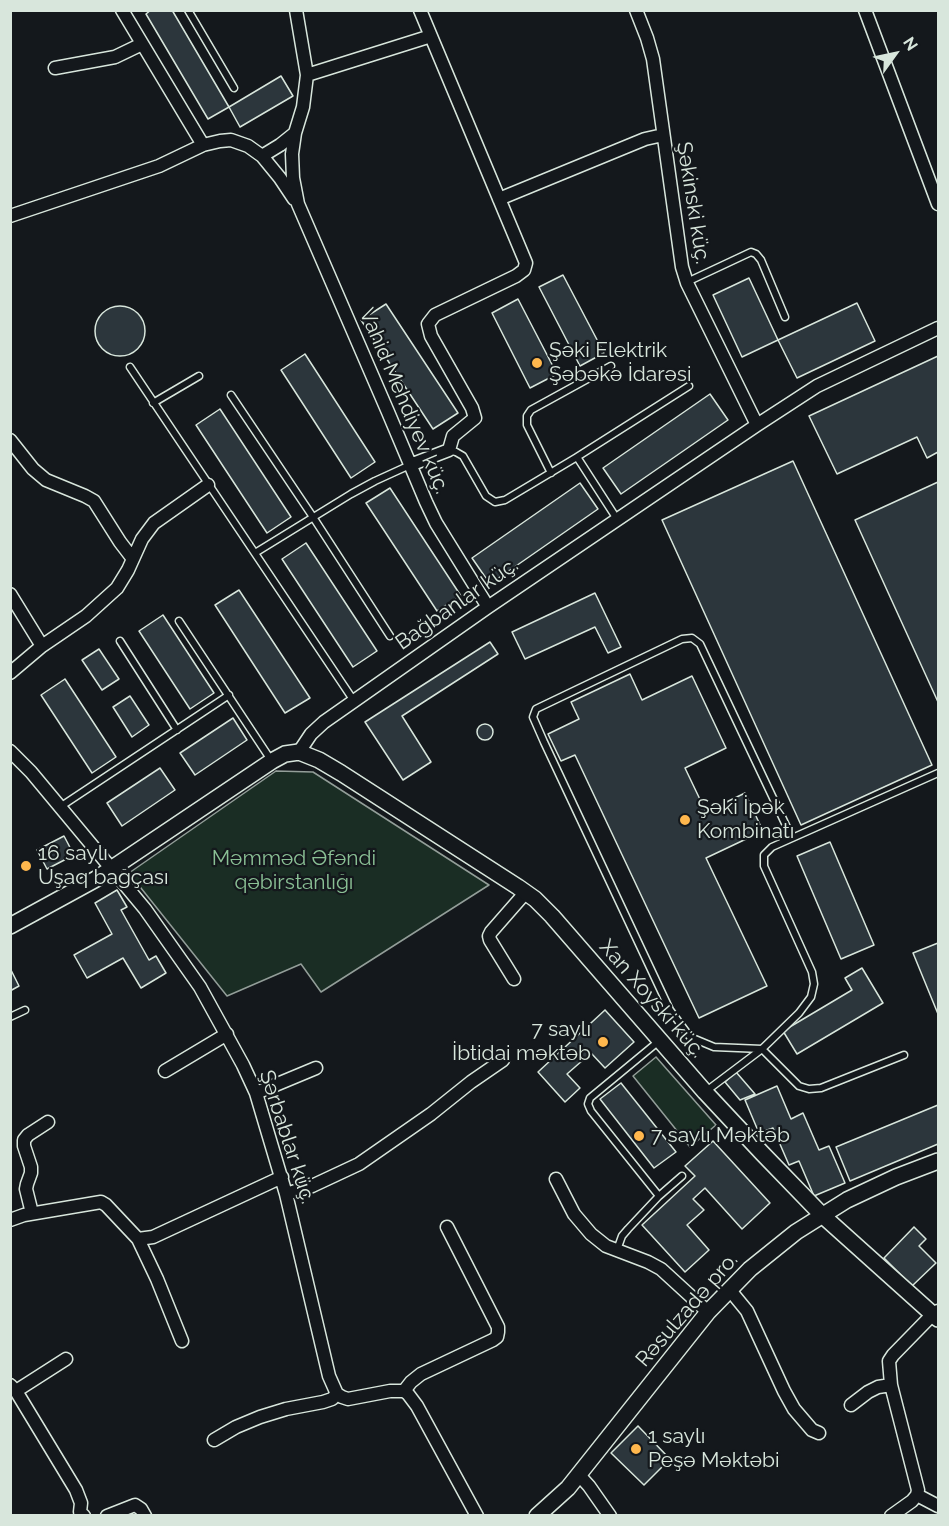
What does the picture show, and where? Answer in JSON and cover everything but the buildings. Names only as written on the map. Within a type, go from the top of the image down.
[{"type":"street","name":"Vahid Mehdiyev küç.","points":[[296,10],[307,75],[303,106],[292,154],[293,178],[298,204]]},
{"type":"street","points":[[410,465],[449,450],[453,436],[475,418],[472,408],[431,336],[428,324],[435,315],[516,276],[524,270],[526,263],[420,10]]},
{"type":"street","points":[[865,10],[939,204]]},
{"type":"street","points":[[123,11],[202,145]]},
{"type":"street","name":"Şəkinski küç.","points":[[636,11],[653,59],[682,267],[687,283],[757,425]]},
{"type":"street","points":[[307,75],[431,36]]},
{"type":"street","points":[[55,68],[115,57],[142,44]]},
{"type":"street","points":[[262,156],[280,146],[295,133]]},
{"type":"street","points":[[499,199],[645,139],[663,135]]},
{"type":"street","name":"Vahid Mehdiyev küç.","points":[[10,216],[159,165],[202,145],[231,140],[248,146],[262,156],[298,204],[426,502],[436,523],[488,607]]},
{"type":"street","name":"Bağbanlar küç.","points":[[299,752],[318,728],[354,700],[757,425],[817,386],[939,328]]},
{"type":"street","points":[[10,440],[33,469],[46,480],[94,501],[133,559]]},
{"type":"street","points":[[10,673],[42,646],[86,616],[117,588],[142,539],[154,523],[208,485]]},
{"type":"street","points":[[10,594],[42,646]]},
{"type":"street","name":"Şərbablar küç.","points":[[10,751],[31,772],[145,909],[200,987],[227,1034],[256,1093],[282,1178],[329,1376],[337,1394]]},
{"type":"street","points":[[10,926],[112,868],[272,761],[285,754],[299,752]]},
{"type":"street","name":"Xan Xoyski küç.","points":[[299,752],[319,760],[526,892],[552,916],[705,1092],[822,1215],[937,1315]]},
{"type":"street","points":[[514,979],[489,936],[526,892]]},
{"type":"street","points":[[165,1071],[227,1034]]},
{"type":"street","points":[[286,1194],[312,1186],[359,1164],[503,1060]]},
{"type":"street","points":[[256,1093],[316,1068]]},
{"type":"street","points":[[32,1213],[26,1189],[31,1167],[24,1140],[48,1122]]},
{"type":"street","name":"Rəsulzadə pro.","points":[[537,1515],[568,1488],[708,1312],[750,1269],[822,1215],[847,1200],[873,1187],[939,1161]]},
{"type":"street","points":[[138,1239],[153,1237],[282,1178]]},
{"type":"street","points":[[556,1179],[574,1214],[591,1234],[606,1246],[660,1269],[708,1312]]},
{"type":"street","points":[[10,1220],[32,1213],[101,1202],[106,1205],[138,1239],[182,1341]]},
{"type":"street","points":[[404,1391],[421,1374],[497,1337],[498,1327],[447,1227]]},
{"type":"street","points":[[729,1289],[747,1311],[794,1409],[807,1425],[819,1433]]},
{"type":"street","points":[[891,1515],[917,1495],[918,1490],[891,1385],[889,1361],[937,1315]]},
{"type":"street","points":[[66,1359],[13,1388],[76,1490],[81,1503],[79,1514]]},
{"type":"street","points":[[851,1405],[878,1387],[891,1385]]},
{"type":"street","points":[[214,1440],[260,1417],[323,1402],[332,1399],[337,1394],[348,1399],[390,1391],[404,1391],[417,1406],[477,1515]]},
{"type":"street","points":[[579,1475],[610,1515]]},
{"type":"street","points":[[917,1495],[939,1506]]},
{"type":"street","points":[[107,1515],[135,1505],[145,1515]]},
{"type":"lane","points":[[188,10],[234,88]]},
{"type":"lane","points":[[687,283],[751,252],[756,254],[760,260],[785,317]]},
{"type":"lane","points":[[551,473],[527,425],[527,416],[531,410],[611,366]]},
{"type":"lane","points":[[130,367],[354,700]]},
{"type":"lane","points":[[153,403],[198,376]]},
{"type":"lane","points":[[449,450],[462,456],[486,496],[495,502],[505,500],[689,386]]},
{"type":"lane","points":[[231,395],[390,636]]},
{"type":"lane","points":[[577,457],[617,520]]},
{"type":"lane","points":[[255,553],[375,481],[410,465]]},
{"type":"lane","points":[[179,621],[272,761]]},
{"type":"lane","points":[[792,838],[700,644],[692,638],[682,639],[536,709],[533,717],[544,742],[670,1010],[690,1037],[714,1047],[762,1049],[799,1086],[810,1089],[821,1088],[904,1055]]},
{"type":"lane","points":[[120,642],[177,729]]},
{"type":"lane","points":[[59,807],[229,695]]},
{"type":"lane","points":[[705,1092],[762,1049],[799,1013],[811,997],[814,984],[812,972],[764,866],[764,855],[772,847],[939,773]]},
{"type":"lane","points":[[10,1017],[25,1010]]},
{"type":"lane","points":[[659,1196],[591,1111],[588,1104],[590,1098],[660,1040]]},
{"type":"lane","points":[[616,1250],[628,1229],[659,1196],[682,1176]]},
{"type":"green space","name":"Məmməd Əfəndi qəbirstanlığı","points":[[276,771],[313,772],[489,885],[321,992],[301,964],[227,996],[129,873]]},
{"type":"green space","points":[[656,1057],[716,1125],[690,1147],[633,1076]]},
{"type":"place","name":"Şəki Elektrik Şəbəkə İdarəsi","points":[[537,363]]},
{"type":"place","name":"Şəki İpək Kombinatı","points":[[685,820]]},
{"type":"place","name":"16 saylı Uşaq bağçası","points":[[26,866]]},
{"type":"place","name":"7 saylı İbtidai məktəb","points":[[603,1042]]},
{"type":"place","name":"7 saylı Məktəb","points":[[639,1136]]},
{"type":"place","name":"1 saylı Peşə Məktəbi","points":[[636,1449]]}]
